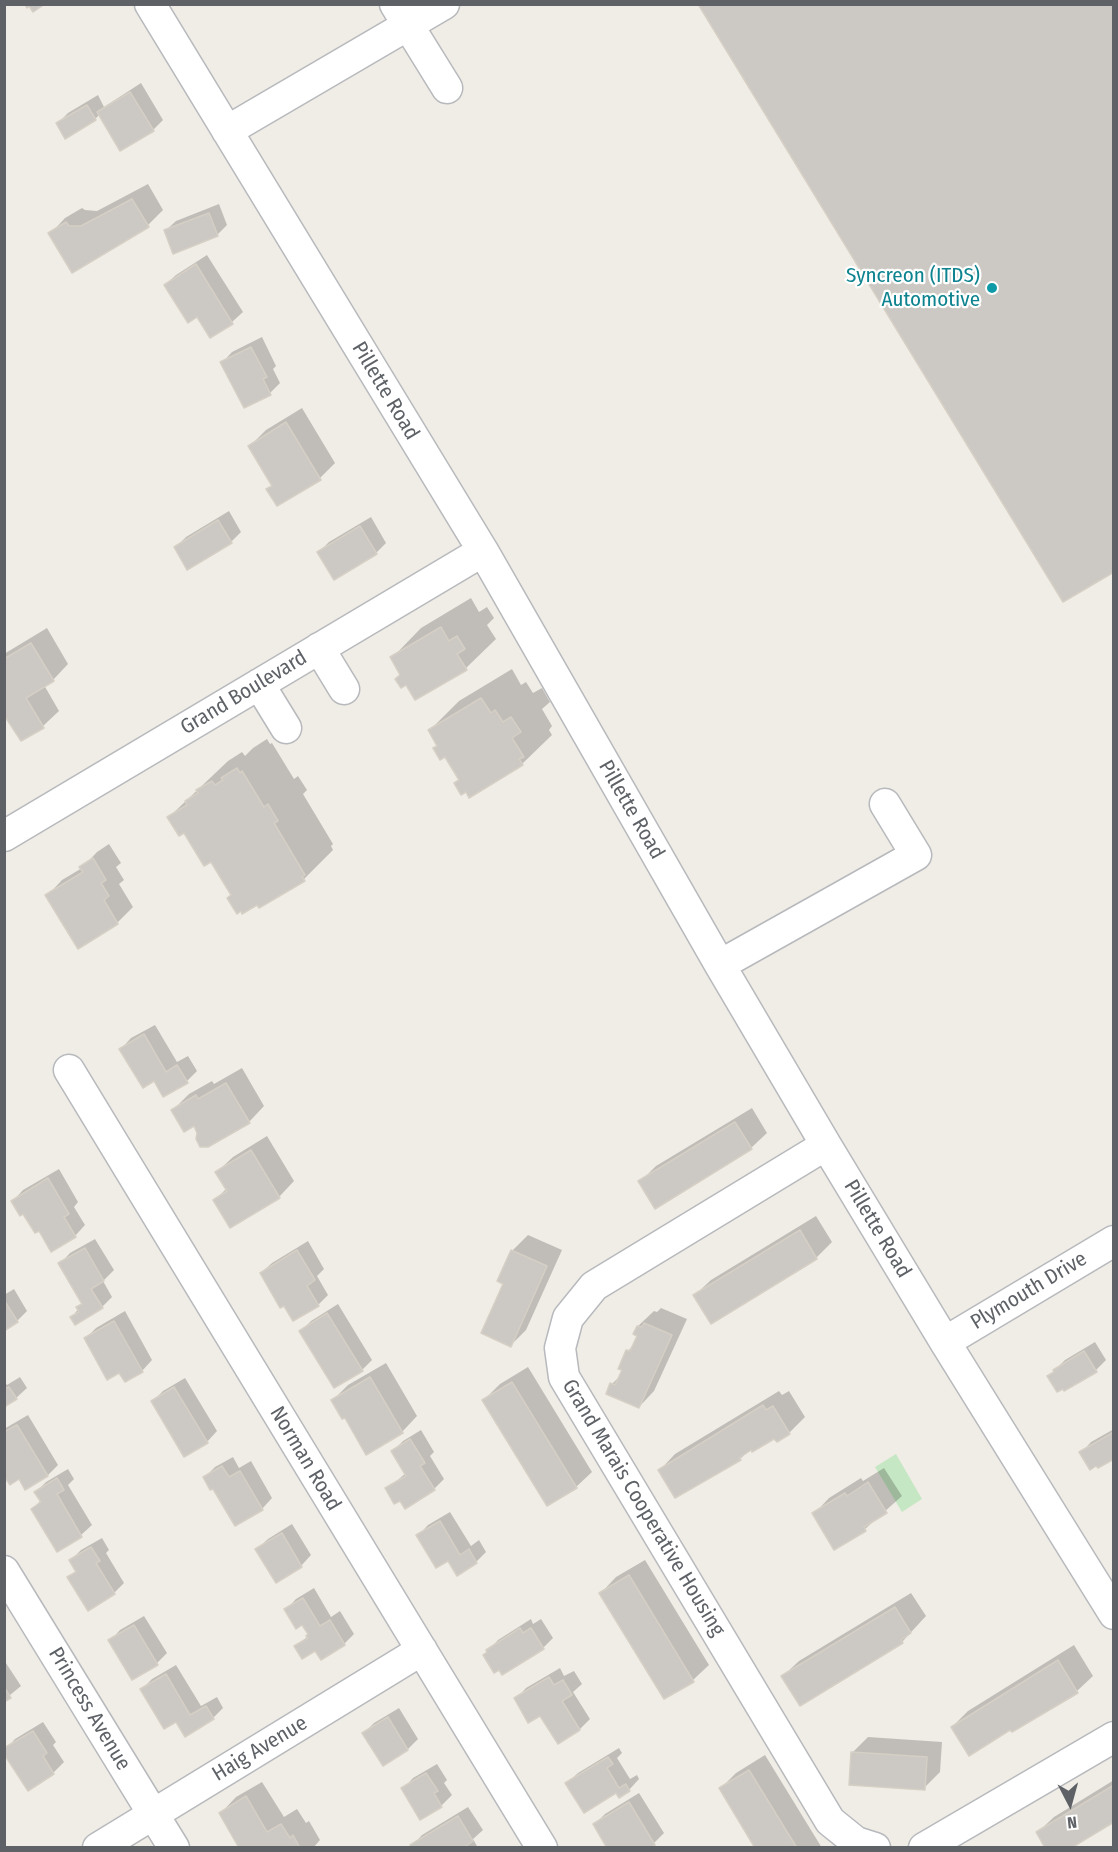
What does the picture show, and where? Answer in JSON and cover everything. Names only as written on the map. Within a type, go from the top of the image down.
[{"type":"street","name":"Pillette Road","points":[[150,4],[483,551],[826,1145],[1113,1614]]},
{"type":"street","points":[[227,131],[402,15],[444,4]]},
{"type":"street","points":[[402,15],[447,88]]},
{"type":"street","name":"Grand Boulevard","points":[[4,836],[483,551]]},
{"type":"street","points":[[319,648],[344,689]]},
{"type":"street","points":[[259,684],[286,728]]},
{"type":"street","points":[[720,965],[916,855],[885,804]]},
{"type":"street","name":"Norman Road","points":[[69,1070],[542,1848]]},
{"type":"street","name":"Grand Marais Cooperative Housing","points":[[826,1145],[594,1286],[568,1318],[560,1348],[564,1377],[830,1821],[856,1842],[875,1848]]},
{"type":"street","name":"Plymouth Drive","points":[[945,1342],[1113,1242]]},
{"type":"street","name":"Princess Avenue","points":[[4,1571],[174,1848]]},
{"type":"street","name":"Haig Avenue","points":[[98,1848],[422,1650]]},
{"type":"street","points":[[924,1848],[1113,1737]]},
{"type":"green space","points":[[896,1454],[922,1499],[902,1512],[875,1467]]},
{"type":"building","points":[[25,4],[45,4],[33,12]]},
{"type":"building","name":"Syncreon (ITDS) Automotive","points":[[698,4],[1114,4],[1114,572],[1063,602]]},
{"type":"building","points":[[130,92],[154,131],[120,151],[97,112]]},
{"type":"building","points":[[87,105],[96,120],[65,139],[56,123]]},
{"type":"building","points":[[132,199],[149,227],[72,273],[48,233],[66,222],[69,226],[81,226]]},
{"type":"building","points":[[209,213],[218,236],[173,254],[164,230]]},
{"type":"building","points":[[196,264],[233,324],[210,338],[197,317],[188,323],[164,285]]},
{"type":"building","points":[[251,347],[267,377],[263,379],[271,395],[244,408],[220,362]]},
{"type":"building","points":[[286,422],[321,480],[277,506],[266,489],[272,486],[248,446]]},
{"type":"building","points":[[218,520],[232,543],[187,570],[174,547]]},
{"type":"building","points":[[360,526],[377,554],[334,580],[317,552]]},
{"type":"building","points":[[441,627],[449,641],[457,636],[465,649],[457,654],[467,670],[415,700],[406,685],[401,688],[395,679],[400,675],[390,657]]},
{"type":"building","points":[[31,643],[54,681],[26,698],[44,728],[21,741],[4,715],[4,659]]},
{"type":"building","points":[[481,698],[491,713],[495,710],[503,722],[511,717],[521,732],[512,738],[524,757],[519,759],[523,765],[469,798],[466,792],[461,795],[454,783],[459,780],[445,757],[440,760],[433,748],[437,746],[428,730]]},
{"type":"building","points":[[237,768],[240,773],[242,771],[264,807],[268,804],[278,821],[274,823],[305,875],[302,877],[305,881],[259,908],[257,905],[242,914],[241,911],[237,914],[227,898],[231,895],[211,862],[204,866],[184,833],[179,836],[167,817],[187,805],[185,801],[198,793],[196,790],[212,781],[215,785],[223,780],[221,778]]},
{"type":"building","points":[[93,858],[106,880],[101,883],[109,896],[104,900],[118,924],[78,949],[45,895],[83,872],[79,867]]},
{"type":"building","points":[[144,1034],[166,1072],[177,1065],[188,1083],[163,1097],[154,1081],[143,1088],[119,1049]]},
{"type":"building","points":[[226,1083],[250,1123],[208,1147],[200,1147],[194,1126],[184,1132],[171,1110],[196,1095],[198,1099]]},
{"type":"building","points":[[735,1122],[752,1149],[655,1209],[638,1181]]},
{"type":"building","points":[[251,1150],[280,1198],[230,1228],[213,1200],[227,1191],[215,1172]]},
{"type":"building","points":[[48,1178],[69,1214],[64,1217],[76,1237],[51,1252],[39,1231],[35,1233],[11,1201]]},
{"type":"building","points":[[800,1230],[817,1259],[711,1324],[693,1295]]},
{"type":"building","points":[[85,1248],[104,1281],[91,1289],[103,1308],[75,1325],[70,1317],[79,1312],[76,1307],[82,1304],[58,1263]]},
{"type":"building","points":[[297,1250],[315,1280],[307,1286],[319,1306],[293,1321],[284,1306],[280,1308],[260,1273]]},
{"type":"building","points":[[511,1250],[547,1266],[511,1347],[481,1333],[503,1284],[497,1281]]},
{"type":"building","points":[[4,1300],[18,1322],[4,1331]]},
{"type":"building","points":[[327,1313],[363,1371],[334,1388],[299,1331]]},
{"type":"building","points":[[114,1321],[143,1372],[125,1382],[119,1373],[107,1380],[84,1338]]},
{"type":"building","points":[[644,1323],[672,1335],[639,1408],[606,1394],[610,1383],[615,1385],[622,1370],[618,1369],[626,1350],[630,1351],[637,1336],[633,1334],[637,1326],[642,1327]]},
{"type":"building","points":[[1084,1351],[1097,1372],[1064,1391],[1063,1389],[1057,1392],[1047,1376]]},
{"type":"building","points":[[370,1377],[403,1433],[366,1455],[345,1418],[342,1419],[331,1400]]},
{"type":"building","points":[[512,1382],[577,1488],[547,1506],[482,1400]]},
{"type":"building","points":[[9,1387],[17,1399],[4,1407],[4,1389]]},
{"type":"building","points":[[174,1387],[208,1443],[184,1457],[151,1401]]},
{"type":"building","points":[[763,1405],[766,1410],[773,1406],[790,1434],[777,1442],[774,1439],[752,1452],[751,1450],[739,1458],[741,1460],[675,1498],[658,1470]]},
{"type":"building","points":[[17,1425],[48,1476],[25,1490],[19,1479],[10,1485],[4,1476],[4,1432]]},
{"type":"building","points":[[1114,1432],[1114,1459],[1090,1470],[1079,1452]]},
{"type":"building","points":[[410,1439],[425,1463],[420,1466],[435,1490],[405,1509],[400,1501],[394,1504],[385,1488],[406,1476],[391,1451]]},
{"type":"building","points":[[222,1466],[229,1477],[240,1471],[263,1510],[235,1526],[213,1489],[210,1490],[203,1477]]},
{"type":"building","points":[[57,1478],[64,1490],[57,1494],[82,1537],[57,1552],[31,1509],[41,1502],[34,1492]]},
{"type":"building","points":[[868,1482],[887,1513],[864,1527],[866,1531],[834,1550],[812,1513],[845,1493],[847,1496]]},
{"type":"building","points":[[440,1521],[460,1555],[469,1549],[477,1563],[457,1576],[448,1561],[436,1568],[416,1535]]},
{"type":"building","points":[[282,1533],[302,1567],[276,1583],[255,1549]]},
{"type":"building","points":[[91,1547],[100,1561],[96,1563],[115,1594],[88,1611],[67,1577],[76,1572],[69,1560]]},
{"type":"building","points":[[629,1575],[694,1682],[664,1699],[599,1593]]},
{"type":"building","points":[[303,1598],[320,1626],[330,1620],[345,1645],[321,1660],[315,1651],[302,1659],[294,1646],[308,1638],[306,1636],[308,1634],[302,1625],[296,1629],[284,1609]]},
{"type":"building","points":[[895,1607],[911,1633],[901,1640],[903,1643],[800,1706],[781,1676]]},
{"type":"building","points":[[134,1625],[158,1665],[132,1680],[108,1640]]},
{"type":"building","points":[[520,1628],[523,1633],[531,1628],[544,1649],[502,1675],[499,1670],[494,1673],[483,1655],[487,1652],[486,1650]]},
{"type":"building","points":[[1058,1660],[1078,1693],[1012,1732],[1010,1730],[969,1756],[951,1727]]},
{"type":"building","points":[[166,1674],[190,1715],[206,1706],[214,1719],[185,1737],[176,1722],[164,1729],[140,1689]]},
{"type":"building","points":[[549,1677],[554,1685],[563,1680],[572,1695],[562,1701],[580,1730],[558,1744],[540,1716],[528,1723],[514,1698]]},
{"type":"building","points":[[4,1687],[11,1698],[4,1702]]},
{"type":"building","points":[[388,1717],[408,1750],[383,1766],[362,1733]]},
{"type":"building","points":[[33,1731],[47,1753],[43,1756],[54,1774],[28,1791],[4,1754],[4,1748]]},
{"type":"building","points":[[851,1752],[927,1757],[925,1790],[849,1785]]},
{"type":"building","points":[[608,1757],[613,1764],[607,1768],[619,1788],[626,1784],[630,1791],[619,1798],[616,1793],[584,1813],[565,1783]]},
{"type":"building","points":[[749,1770],[797,1848],[755,1848],[719,1788]]},
{"type":"building","points":[[426,1773],[438,1791],[434,1793],[442,1807],[420,1820],[401,1788]]},
{"type":"building","points":[[1114,1785],[1114,1822],[1071,1848],[1045,1848],[1036,1832]]},
{"type":"building","points":[[246,1796],[267,1832],[281,1824],[290,1838],[293,1835],[300,1848],[239,1848],[219,1813]]},
{"type":"building","points":[[629,1802],[655,1845],[650,1848],[607,1848],[593,1824]]},
{"type":"building","points":[[458,1816],[473,1841],[463,1848],[411,1848],[410,1845]]},
{"type":"place","name":"Syncreon (ITDS) Automotive","points":[[992,288]]}]
